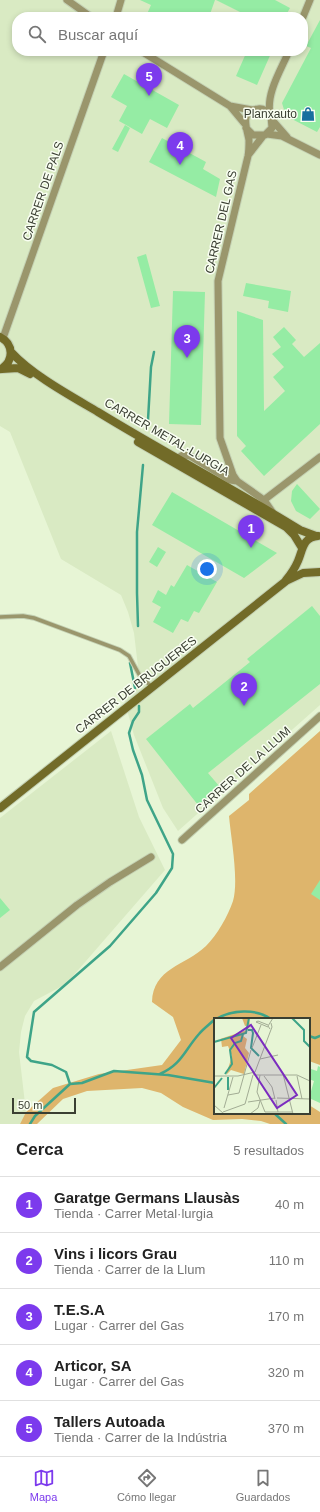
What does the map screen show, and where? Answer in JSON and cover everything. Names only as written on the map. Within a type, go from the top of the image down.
[{"type":"main road","name":"CARRER METAL·LURGIA","points":[[1,338],[8,344],[11,352],[28,367],[72,397],[300,530],[318,536]]},
{"type":"main road","points":[[1,369],[8,362],[11,352]]},
{"type":"main road","name":"CARRER METAL·LURGIA","points":[[1,369],[18,368],[29,373],[77,405],[290,529],[301,551],[304,564],[317,572]]},
{"type":"main road","points":[[286,581],[306,541],[318,536]]},
{"type":"main road","points":[[286,581],[303,573],[317,572]]},
{"type":"main road","name":"CARRER DE BRUGUERES","points":[[0,808],[286,581]]},
{"type":"street","points":[[67,0],[84,12]]},
{"type":"street","points":[[117,12],[121,0]]},
{"type":"street","points":[[305,12],[310,0]]},
{"type":"street","name":"CARRER DE PALS","points":[[1,338],[102,56]]},
{"type":"street","points":[[149,56],[230,106],[253,135],[282,136],[320,155]]},
{"type":"street","points":[[287,56],[268,106],[273,121],[292,140]]},
{"type":"street","points":[[245,126],[246,118],[271,95]]},
{"type":"street","points":[[230,106],[265,110],[270,114]]},
{"type":"street","points":[[265,135],[272,128],[273,121]]},
{"type":"street","name":"CARRER DEL GAS","points":[[245,126],[249,140],[248,156],[220,270],[217,298],[220,438],[233,475],[238,481],[264,500],[273,513]]},
{"type":"street","name":"CARRER DEL GAS","points":[[248,156],[252,148],[265,135]]},
{"type":"street","points":[[178,458],[183,455],[190,456],[230,480],[238,481]]},
{"type":"street","points":[[264,500],[320,457]]},
{"type":"street","name":"CARRER DE LA LLUM","points":[[182,840],[320,716]]},
{"type":"street","points":[[0,967],[77,905],[110,882],[151,857]]},
{"type":"lane","points":[[0,617],[23,616],[34,618],[120,650],[129,656],[140,676],[153,688]]},
{"type":"shaded area","points":[[0,0],[320,0],[320,705],[178,831],[163,808],[134,735],[124,699],[140,684],[134,633],[121,595],[61,559],[10,432],[0,426]]},
{"type":"shaded area","points":[[111,731],[139,817],[165,870],[66,984],[34,1001],[25,1016],[21,1032],[19,1052],[26,1112],[20,1124],[0,1124],[0,818]]},
{"type":"shaded area","points":[[320,731],[320,1065],[310,1061],[310,1018],[214,1018],[214,1114],[310,1114],[310,1106],[320,1112],[320,1124],[270,1124],[261,1121],[242,1119],[213,1120],[183,1107],[161,1093],[142,1088],[87,1091],[63,1099],[37,1124],[20,1124],[26,1112],[53,1088],[99,1074],[162,1065],[181,1040],[173,1017],[152,1002],[154,991],[158,982],[164,975],[198,953],[210,942],[218,931],[231,907],[235,892],[235,882],[229,816],[249,800],[249,794]]},
{"type":"building","points":[[140,0],[215,0],[211,12],[148,12],[151,5]]},
{"type":"building","points":[[216,0],[275,0],[290,8],[288,12],[240,12]]},
{"type":"building","points":[[320,20],[320,127],[317,132],[286,116],[282,103],[308,56],[311,48],[308,47],[308,42]]},
{"type":"building","points":[[245,56],[270,56],[257,85],[236,76]]},
{"type":"building","points":[[124,74],[179,105],[167,128],[150,119],[142,134],[119,121],[127,106],[111,97]]},
{"type":"building","points":[[125,125],[130,128],[118,152],[112,149]]},
{"type":"building","points":[[162,138],[206,162],[203,169],[220,179],[216,197],[149,162]]},
{"type":"building","points":[[146,254],[160,306],[151,308],[137,257]]},
{"type":"building","points":[[246,283],[291,291],[288,312],[268,308],[269,301],[243,296]]},
{"type":"building","points":[[173,291],[205,292],[201,425],[169,424]]},
{"type":"building","points":[[237,311],[263,320],[264,411],[285,391],[273,377],[284,367],[272,354],[281,347],[273,337],[284,327],[296,340],[292,344],[304,357],[320,343],[320,424],[264,476],[241,451],[246,446],[237,436]]},
{"type":"building","points":[[297,484],[320,509],[310,519],[296,511],[291,501],[292,491]]},
{"type":"building","points":[[172,492],[277,553],[244,578],[152,525]]},
{"type":"building","points":[[158,547],[166,552],[157,567],[149,562]]},
{"type":"building","points":[[187,565],[217,582],[199,613],[194,611],[188,622],[181,619],[173,633],[153,622],[161,607],[152,602],[158,590],[166,595],[171,585],[174,587]]},
{"type":"building","points":[[312,606],[320,616],[320,684],[208,773],[220,787],[198,805],[146,739],[190,704],[193,708],[250,662],[247,659]]},
{"type":"building","points":[[320,880],[320,900],[311,894]]},
{"type":"building","points":[[0,898],[10,910],[0,918]]},
{"type":"building","points":[[318,1066],[320,1067],[320,1103],[310,1098],[314,1081],[310,1079],[310,1072],[311,1069],[317,1071]]},
{"type":"waterway","points":[[148,420],[151,367],[154,352]]},
{"type":"waterway","points":[[138,626],[137,532],[143,465]]},
{"type":"waterway","points":[[130,663],[135,688]]},
{"type":"waterway","points":[[70,1084],[66,1072],[52,1065],[31,1061],[27,1057],[34,1012],[110,946],[156,893],[172,868],[173,854],[147,800],[142,775],[133,750],[129,733],[133,721],[139,712],[139,706]]},
{"type":"waterway","points":[[218,1018],[236,1012],[258,1013],[270,1018]]},
{"type":"waterway","points":[[160,1074],[173,1066],[182,1057],[194,1040],[214,1020]]},
{"type":"waterway","points":[[310,1036],[315,1038],[320,1036]]},
{"type":"waterway","points":[[30,1124],[35,1116],[70,1084],[82,1083],[114,1071],[168,1075],[214,1083]]},
{"type":"waterway","points":[[275,1114],[286,1124]]},
{"type":"place","name":"Tallers Autoada","points":[[149,96]]},
{"type":"place","name":"Planxauto","points":[[308,114]]},
{"type":"place","name":"Articor, SA","points":[[180,165]]},
{"type":"place","name":"T.E.S.A","points":[[187,358]]},
{"type":"place","name":"Garatge Germans Llausàs","points":[[251,548]]},
{"type":"place","name":"Vins i licors Grau","points":[[244,706]]}]
